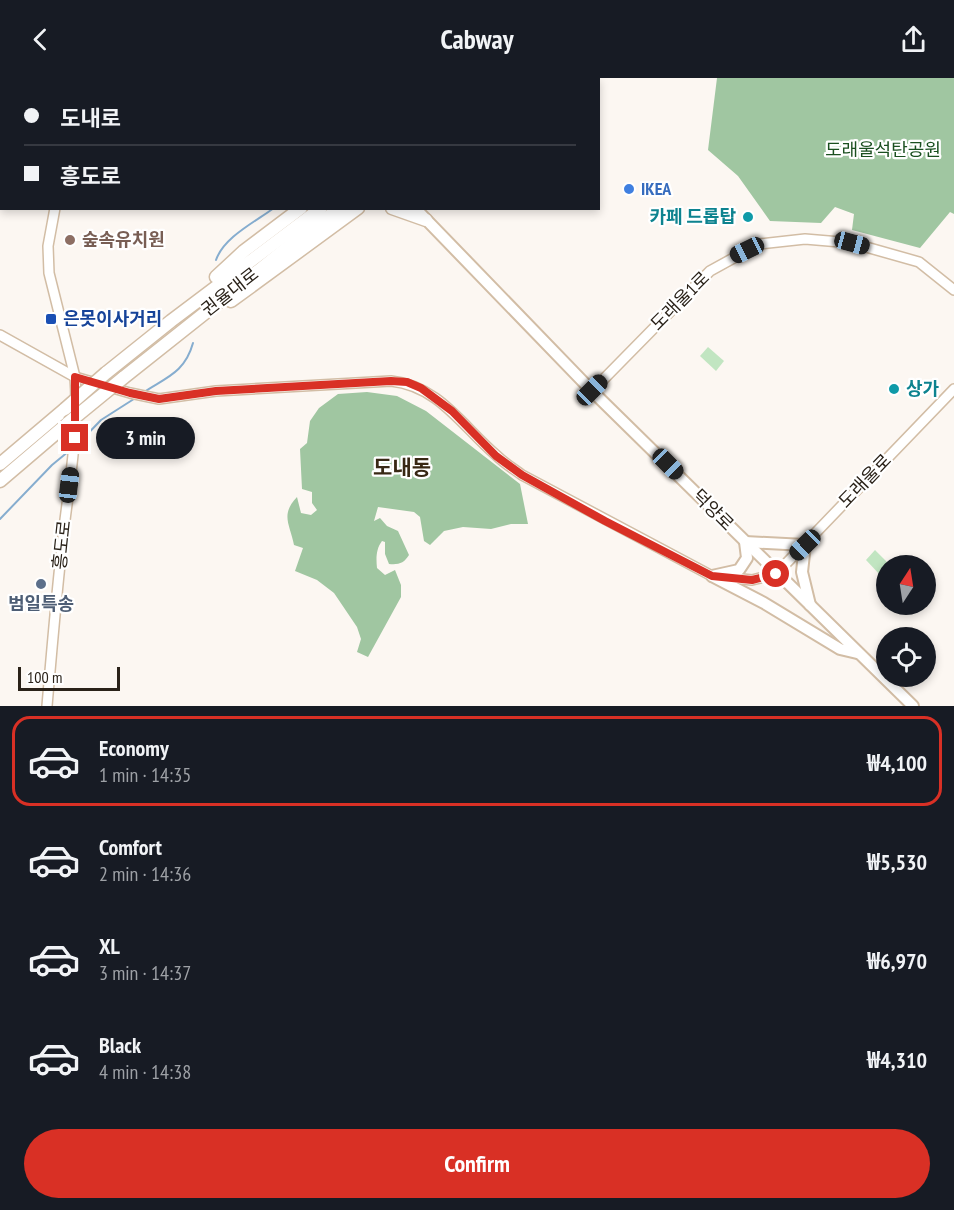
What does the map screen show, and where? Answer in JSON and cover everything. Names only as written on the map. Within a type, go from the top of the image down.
[{"type":"highway","points":[[153,334],[244,251],[298,210]]},
{"type":"highway","name":"권율대로","points":[[12,453],[153,334],[318,210]]},
{"type":"highway","name":"권율대로","points":[[0,481],[160,348],[337,210]]},
{"type":"highway","points":[[160,348],[249,289],[355,210]]},
{"type":"highway","points":[[398,210],[426,220]]},
{"type":"highway","points":[[418,210],[426,220]]},
{"type":"highway","points":[[0,459],[12,453]]},
{"type":"highway","points":[[0,464],[12,453]]},
{"type":"main road","name":"덕양로","points":[[426,220],[776,574],[913,706]]},
{"type":"main road","points":[[712,576],[740,570],[747,558],[745,542],[805,545],[802,572],[812,608]]},
{"type":"main road","points":[[712,576],[764,603],[840,650],[859,654]]},
{"type":"street","name":"흥도로","points":[[47,706],[75,438],[75,377],[49,273],[48,246],[55,210]]},
{"type":"street","name":"도래울1로","points":[[592,390],[710,271],[759,244],[805,239],[852,243],[919,262],[954,290]]},
{"type":"street","points":[[0,335],[75,377],[159,399],[238,390],[407,382],[421,388],[452,411],[496,456],[522,475],[605,521],[712,576],[752,580],[776,574]]},
{"type":"street","name":"도래울로","points":[[776,574],[954,389]]},
{"type":"green space","name":"도래울석탄공원","points":[[717,78],[954,78],[954,214],[950,212],[920,248],[852,230],[854,214],[835,207],[821,223],[770,221],[738,176],[708,150]]},
{"type":"green space","points":[[708,347],[724,361],[716,371],[700,356]]},
{"type":"green space","points":[[367,392],[397,396],[426,411],[520,484],[528,524],[511,524],[491,529],[463,527],[444,531],[430,545],[424,541],[420,517],[414,512],[378,507],[374,521],[380,518],[387,526],[398,531],[409,555],[401,563],[389,564],[385,554],[385,542],[382,541],[379,547],[377,568],[385,575],[395,570],[401,585],[401,597],[368,657],[357,652],[361,639],[357,627],[334,593],[317,580],[295,571],[303,548],[294,545],[288,520],[289,509],[297,497],[301,513],[311,515],[317,510],[312,503],[312,492],[302,489],[300,449],[307,443],[310,421],[319,408],[338,394]]},
{"type":"green space","points":[[875,550],[880,555],[876,555],[876,571],[866,560]]},
{"type":"waterway","points":[[216,260],[233,237],[271,210]]},
{"type":"waterway","points":[[144,392],[174,373],[185,361],[193,343]]},
{"type":"waterway","points":[[76,446],[101,420],[137,397]]},
{"type":"waterway","points":[[0,519],[52,465],[69,451]]},
{"type":"place","name":"IKEA","points":[[629,189]]},
{"type":"place","name":"카페 드롭탑","points":[[748,217]]},
{"type":"place","name":"숲속유치원","points":[[70,240]]},
{"type":"place","name":"은못이사거리","points":[[51,319]]},
{"type":"place","name":"상가","points":[[894,389]]},
{"type":"place","name":"범일특송","points":[[41,584]]},
{"type":"district","name":"도내동","points":[[402,468]]},
{"type":"route","points":[[75,438],[75,377],[159,399],[216,391],[407,382],[421,388],[452,411],[496,456],[522,475],[605,521],[712,576],[752,580],[776,574]]}]
